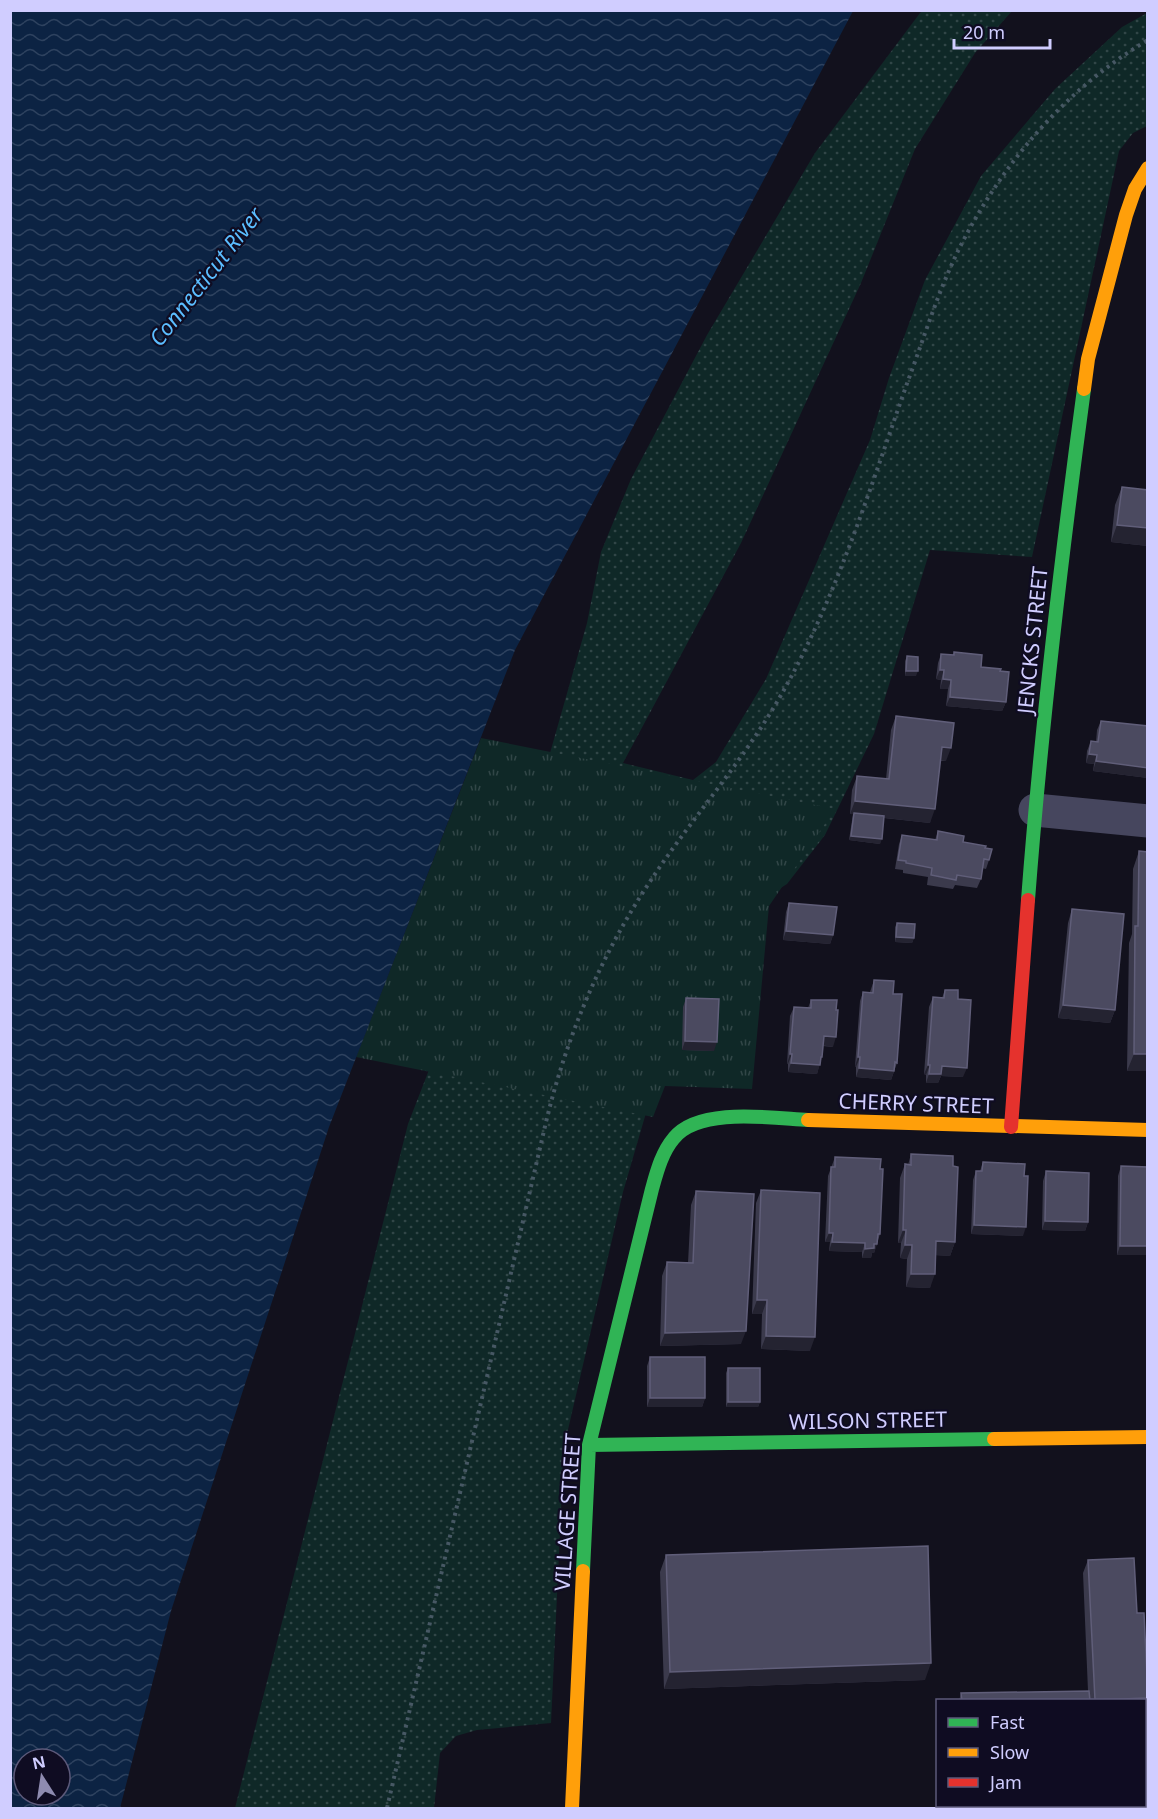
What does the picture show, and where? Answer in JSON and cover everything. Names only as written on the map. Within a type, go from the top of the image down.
[{"type":"street","name":"JENCKS STREET","points":[[1011,1127],[1035,810],[1069,499],[1088,359],[1126,215],[1135,189],[1148,168]]},
{"type":"street","points":[[1035,810],[1148,821]]},
{"type":"street","name":"CHERRY STREET","points":[[686,1127],[698,1121],[727,1118],[1148,1130]]},
{"type":"street","name":"VILLAGE STREET","points":[[572,1809],[589,1445],[659,1165],[675,1136],[686,1127]]},
{"type":"street","name":"WILSON STREET","points":[[589,1445],[1148,1437]]},
{"type":"path","points":[[387,1809],[546,1122],[566,1052],[593,982],[645,890],[750,744],[798,663],[830,594],[862,511],[940,292],[962,243],[984,204],[1015,159],[1060,108],[1105,68],[1148,40]]},
{"type":"green space","points":[[924,10],[1012,11],[975,53],[915,149],[861,283],[741,543],[623,763],[693,780],[716,762],[766,679],[870,440],[889,378],[925,280],[981,176],[1055,89],[1122,27],[1147,13],[1147,126],[1133,133],[1119,151],[1032,557],[930,550],[874,734],[825,835],[787,884],[749,908],[678,1003],[623,1192],[564,1447],[551,1723],[477,1730],[456,1736],[440,1753],[434,1808],[235,1808],[408,1124],[439,1044],[523,848],[587,623],[601,552],[631,479],[707,335],[815,153]]},
{"type":"green space","points":[[481,738],[835,809],[769,906],[752,1089],[665,1086],[653,1117],[356,1057]]},
{"type":"water","name":"Connecticut River","points":[[11,10],[853,11],[515,650],[329,1127],[171,1611],[120,1808],[11,1808]]},
{"type":"building","points":[[1122,487],[1148,490],[1148,528],[1117,525]]},
{"type":"building","points":[[954,652],[982,655],[981,667],[1009,672],[1006,702],[950,697],[951,680],[943,679],[944,670],[940,670],[941,654],[954,655]]},
{"type":"building","points":[[907,656],[918,657],[918,671],[906,671]]},
{"type":"building","points":[[896,716],[954,723],[951,748],[942,747],[935,809],[855,801],[857,776],[889,779]]},
{"type":"building","points":[[1101,721],[1148,726],[1148,768],[1096,761],[1097,755],[1089,754],[1091,741],[1098,742]]},
{"type":"building","points":[[854,813],[884,816],[882,839],[851,836]]},
{"type":"building","points":[[938,831],[964,836],[963,842],[992,849],[989,860],[984,859],[981,879],[957,875],[956,880],[931,875],[932,868],[898,860],[902,835],[937,840]]},
{"type":"building","points":[[1139,851],[1148,852],[1148,1054],[1134,1054],[1135,926],[1138,926]]},
{"type":"building","points":[[789,903],[837,907],[833,935],[786,931]]},
{"type":"building","points":[[1072,909],[1124,914],[1115,1010],[1063,1005]]},
{"type":"building","points":[[897,923],[915,924],[914,938],[896,937]]},
{"type":"building","points":[[874,980],[894,981],[893,994],[902,994],[897,1063],[895,1062],[894,1071],[859,1068],[863,992],[873,993]]},
{"type":"building","points":[[945,990],[958,990],[958,999],[971,1000],[967,1068],[942,1066],[941,1074],[929,1074],[933,997],[944,998]]},
{"type":"building","points":[[686,998],[719,999],[717,1042],[685,1041]]},
{"type":"building","points":[[811,1000],[837,1000],[836,1037],[824,1036],[820,1065],[791,1063],[794,1007],[811,1008]]},
{"type":"building","points":[[911,1154],[953,1156],[953,1166],[958,1167],[955,1242],[936,1241],[935,1274],[911,1274],[912,1245],[905,1245],[906,1230],[903,1230],[905,1164],[911,1165]]},
{"type":"building","points":[[835,1157],[881,1159],[880,1169],[883,1169],[880,1234],[878,1234],[874,1248],[865,1249],[865,1243],[832,1242],[833,1233],[829,1233],[831,1167],[835,1167]]},
{"type":"building","points":[[983,1162],[1025,1164],[1024,1176],[1028,1176],[1026,1227],[974,1225],[976,1171],[982,1171]]},
{"type":"building","points":[[1121,1166],[1148,1167],[1148,1246],[1120,1246]]},
{"type":"building","points":[[1046,1171],[1089,1173],[1088,1222],[1045,1221]]},
{"type":"building","points":[[761,1190],[820,1193],[815,1337],[766,1336],[767,1300],[757,1300]]},
{"type":"building","points":[[696,1191],[754,1194],[746,1331],[665,1333],[667,1262],[693,1263]]},
{"type":"building","points":[[650,1357],[705,1357],[705,1398],[650,1398]]},
{"type":"building","points":[[728,1368],[760,1368],[760,1402],[728,1402]]},
{"type":"building","points":[[928,1546],[931,1663],[670,1672],[666,1555]]},
{"type":"building","points":[[1134,1558],[1137,1613],[1144,1613],[1148,1698],[1095,1699],[1088,1560]]},
{"type":"building","points":[[1089,1691],[1090,1699],[962,1699],[961,1693]]},
{"type":"building","points":[[964,1807],[1053,1807],[1053,1809],[964,1809]]},
{"type":"traffic: fast","points":[[1028,900],[1052,644],[1084,389]]},
{"type":"traffic: fast","points":[[583,1571],[589,1445],[652,1189],[663,1156],[674,1138],[685,1128],[700,1122],[736,1117],[808,1120]]},
{"type":"traffic: fast","points":[[589,1445],[994,1439]]},
{"type":"traffic: slow","points":[[1084,389],[1088,359],[1126,215],[1135,189],[1148,168]]},
{"type":"traffic: slow","points":[[808,1120],[1148,1130]]},
{"type":"traffic: slow","points":[[994,1439],[1148,1437]]},
{"type":"traffic: slow","points":[[572,1808],[583,1571]]},
{"type":"traffic: jam","points":[[1011,1127],[1028,900]]}]
